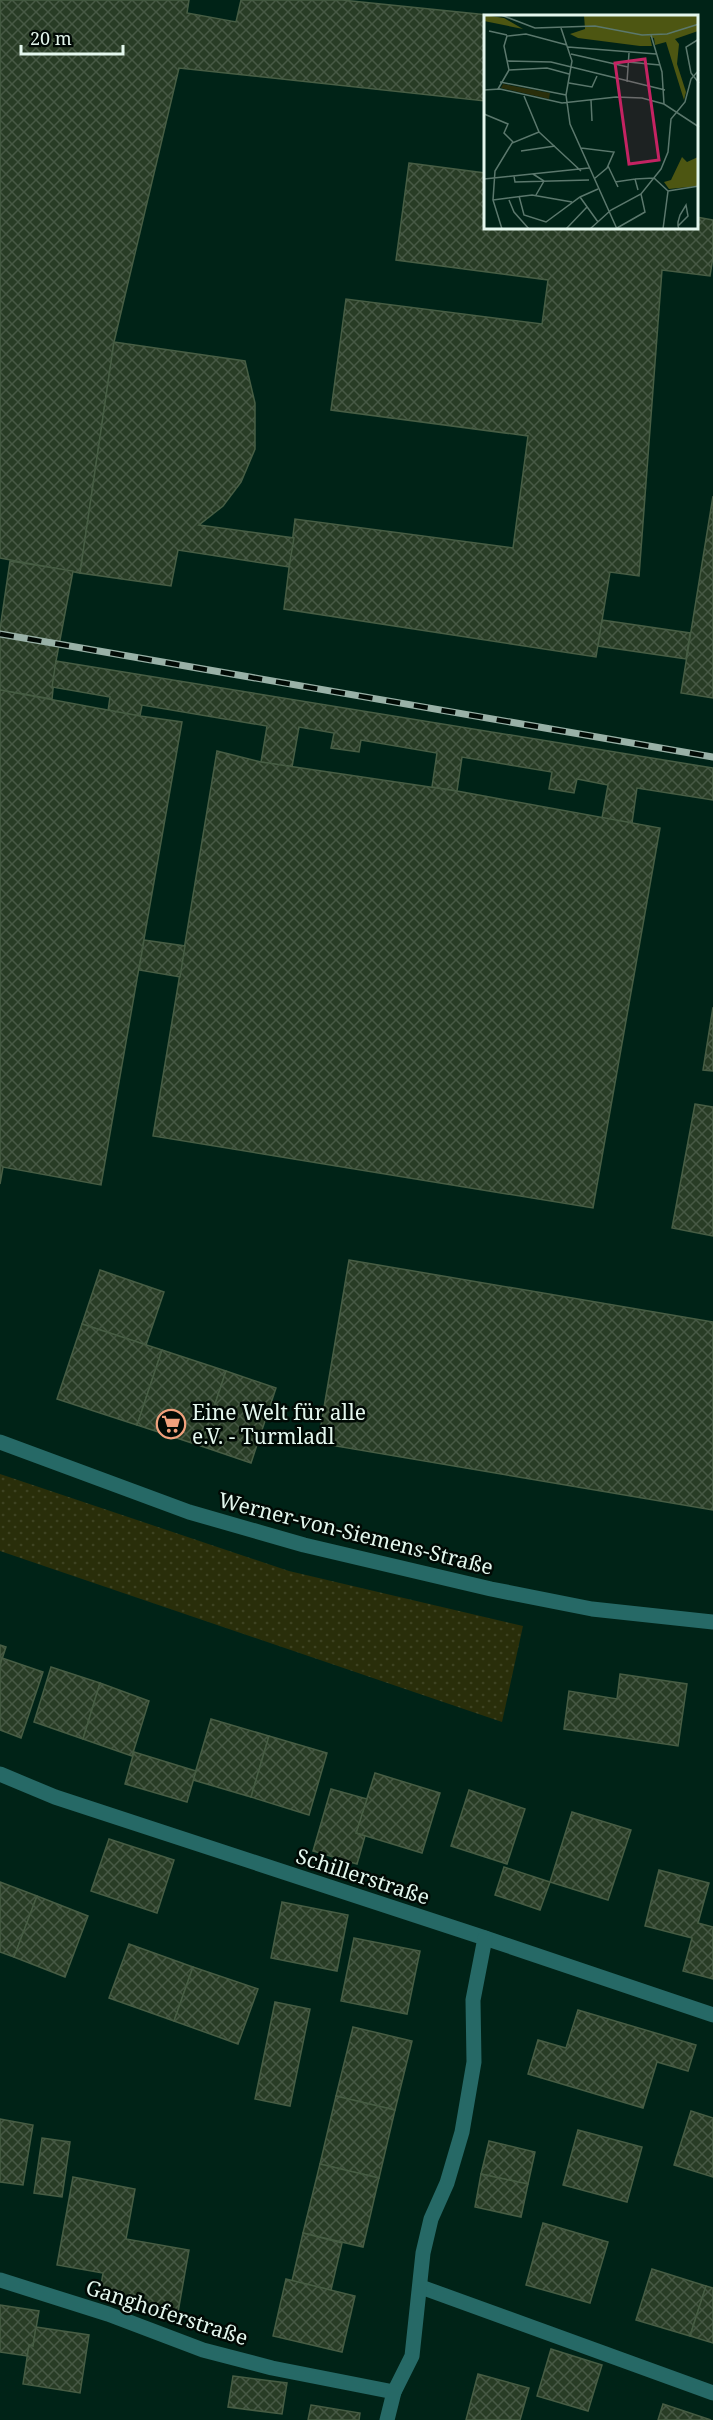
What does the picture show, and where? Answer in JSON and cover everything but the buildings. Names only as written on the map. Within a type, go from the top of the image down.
[{"type":"street","name":"Werner-von-Siemens-Straße","points":[[0,1442],[189,1512],[304,1545],[491,1589],[592,1609],[713,1622]]},
{"type":"street","name":"Schillerstraße","points":[[0,1774],[55,1797],[713,2015]]},
{"type":"street","points":[[387,2420],[394,2392],[412,2356],[423,2253],[431,2219],[447,2183],[462,2132],[474,2062],[473,2000],[485,1938]]},
{"type":"street","name":"Ganghoferstraße","points":[[0,2280],[108,2314],[203,2350],[272,2368],[394,2392]]},
{"type":"street","points":[[421,2287],[713,2393]]},
{"type":"green space","points":[[0,1474],[289,1571],[523,1626],[502,1722],[0,1551]]},
{"type":"railway","points":[[0,634],[713,757]]},
{"type":"place","name":"Eine Welt für alle e.V. - Turmladl","points":[[171,1424]]}]
